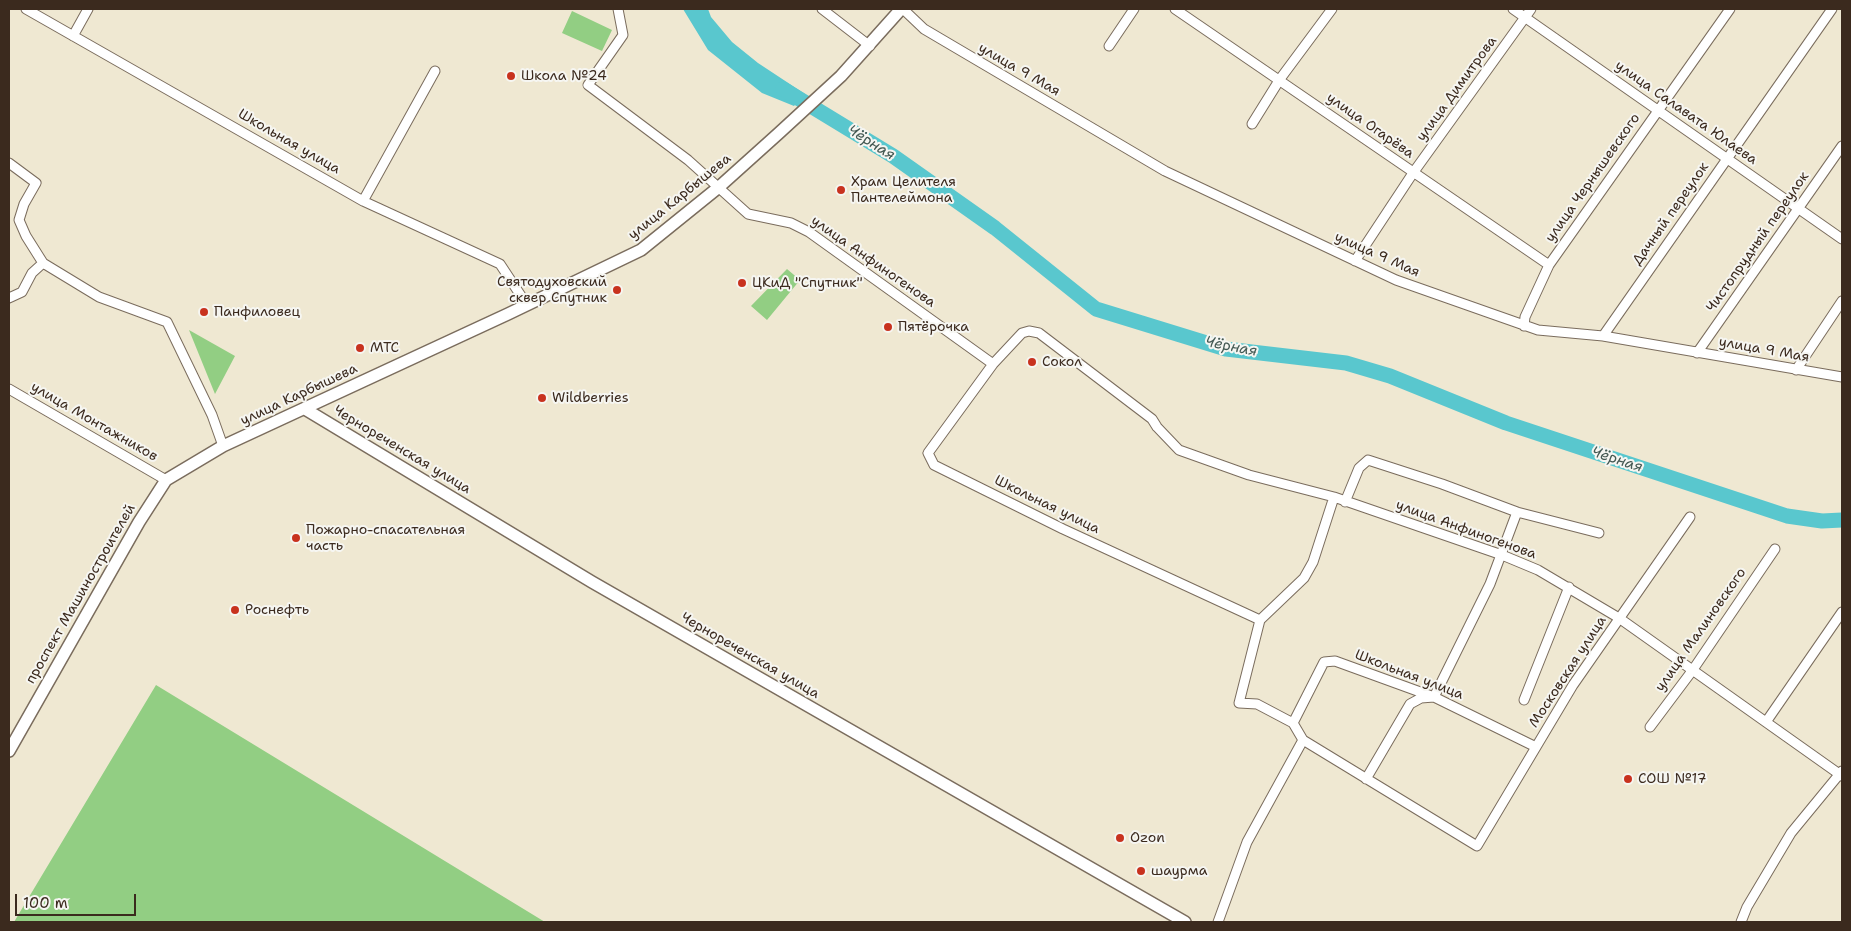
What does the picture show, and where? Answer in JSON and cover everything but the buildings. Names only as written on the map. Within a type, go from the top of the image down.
[{"type":"main road","name":"улица Карбышева","points":[[166,480],[223,446],[641,250],[719,187],[841,76],[902,9]]},
{"type":"main road","name":"Чернореченская улица","points":[[305,409],[592,582],[1185,922]]},
{"type":"main road","name":"проспект Машиностроителей","points":[[9,750],[139,522],[166,480]]},
{"type":"street","name":"Школьная улица","points":[[26,9],[363,200],[500,264],[526,305]]},
{"type":"street","points":[[73,36],[88,9]]},
{"type":"street","name":"улица Анфиногенова","points":[[618,9],[624,35],[588,85],[688,160],[748,214],[792,223],[809,232],[993,364],[1022,333],[1035,332],[1152,419],[1152,426],[1172,444],[1188,454],[1249,475],[1334,498],[1502,555],[1538,570],[1619,618],[1841,774]]},
{"type":"street","points":[[822,9],[870,46]]},
{"type":"street","name":"улица 9 Мая","points":[[902,9],[924,29],[1165,171],[1396,280],[1524,326],[1603,336],[1842,377]]},
{"type":"street","points":[[1109,46],[1134,9]]},
{"type":"street","name":"улица Огарёва","points":[[1175,9],[1280,79],[1413,173],[1549,265]]},
{"type":"street","points":[[1252,124],[1280,79],[1332,9]]},
{"type":"street","name":"улица Салавата Юлаева","points":[[1513,9],[1842,239]]},
{"type":"street","name":"улица Димитрова","points":[[1355,262],[1413,173],[1531,9]]},
{"type":"street","name":"улица Чернышевского","points":[[1524,326],[1525,317],[1549,265],[1730,9]]},
{"type":"street","name":"Дачный переулок","points":[[1603,336],[1832,9]]},
{"type":"street","points":[[363,200],[435,71]]},
{"type":"street","name":"Чистопрудный переулок","points":[[1697,353],[1842,146]]},
{"type":"street","points":[[9,164],[36,183],[24,204],[19,220],[26,236],[43,263],[99,297],[166,322],[212,415],[223,446]]},
{"type":"street","points":[[9,298],[22,292],[32,273],[43,263]]},
{"type":"street","points":[[1796,370],[1842,301]]},
{"type":"street","name":"Школьная улица","points":[[993,364],[928,453],[934,465],[1063,528],[1260,620]]},
{"type":"street","name":"улица Монтажников","points":[[9,388],[166,480]]},
{"type":"street","points":[[1345,502],[1359,468],[1368,460],[1442,484],[1517,512],[1599,533]]},
{"type":"street","points":[[1334,498],[1318,549],[1304,578],[1260,620],[1239,703],[1258,704],[1293,723],[1303,740],[1366,779],[1410,704],[1421,698],[1434,697],[1490,584],[1517,512]]},
{"type":"street","name":"Московская улица","points":[[1366,779],[1477,846],[1573,685],[1690,517]]},
{"type":"street","name":"улица Малиновского","points":[[1650,726],[1692,671],[1775,550]]},
{"type":"street","points":[[1524,700],[1569,587]]},
{"type":"street","points":[[1766,722],[1842,612]]},
{"type":"street","name":"Школьная улица","points":[[1293,723],[1324,662],[1335,661],[1434,697],[1536,747]]},
{"type":"street","points":[[1397,685],[1410,704]]},
{"type":"street","points":[[1218,922],[1247,842],[1303,740]]},
{"type":"street","points":[[1742,922],[1746,907],[1791,834],[1841,774]]},
{"type":"green space","points":[[572,11],[612,30],[602,51],[562,33]]},
{"type":"green space","points":[[787,269],[800,280],[767,320],[751,306]]},
{"type":"green space","points":[[189,330],[235,356],[215,394]]},
{"type":"green space","points":[[156,685],[545,922],[14,922]]},
{"type":"water","points":[[683,9],[708,9],[711,17],[732,42],[758,63],[805,94],[794,106],[762,93],[708,50]]},
{"type":"waterway","name":"Чёрная","points":[[783,89],[893,156],[995,228],[1096,309],[1226,349],[1346,363],[1390,376],[1506,423],[1787,516],[1822,521],[1842,520]]},
{"type":"place","name":"Школа №24","points":[[511,76]]},
{"type":"place","name":"Храм Целителя Пантелеймона","points":[[841,190]]},
{"type":"place","name":"ЦКиД \"Спутник\"","points":[[742,283]]},
{"type":"place","name":"Святодуховский сквер Спутник","points":[[617,290]]},
{"type":"place","name":"Панфиловец","points":[[204,312]]},
{"type":"place","name":"Пятёрочка","points":[[888,327]]},
{"type":"place","name":"МТС","points":[[360,348]]},
{"type":"place","name":"Сокол","points":[[1032,362]]},
{"type":"place","name":"Wildberries","points":[[542,398]]},
{"type":"place","name":"Пожарно-спасательная часть","points":[[296,538]]},
{"type":"place","name":"Роснефть","points":[[235,610]]},
{"type":"place","name":"СОШ №17","points":[[1628,779]]},
{"type":"place","name":"Ozon","points":[[1120,838]]},
{"type":"place","name":"шаурма","points":[[1141,871]]}]
